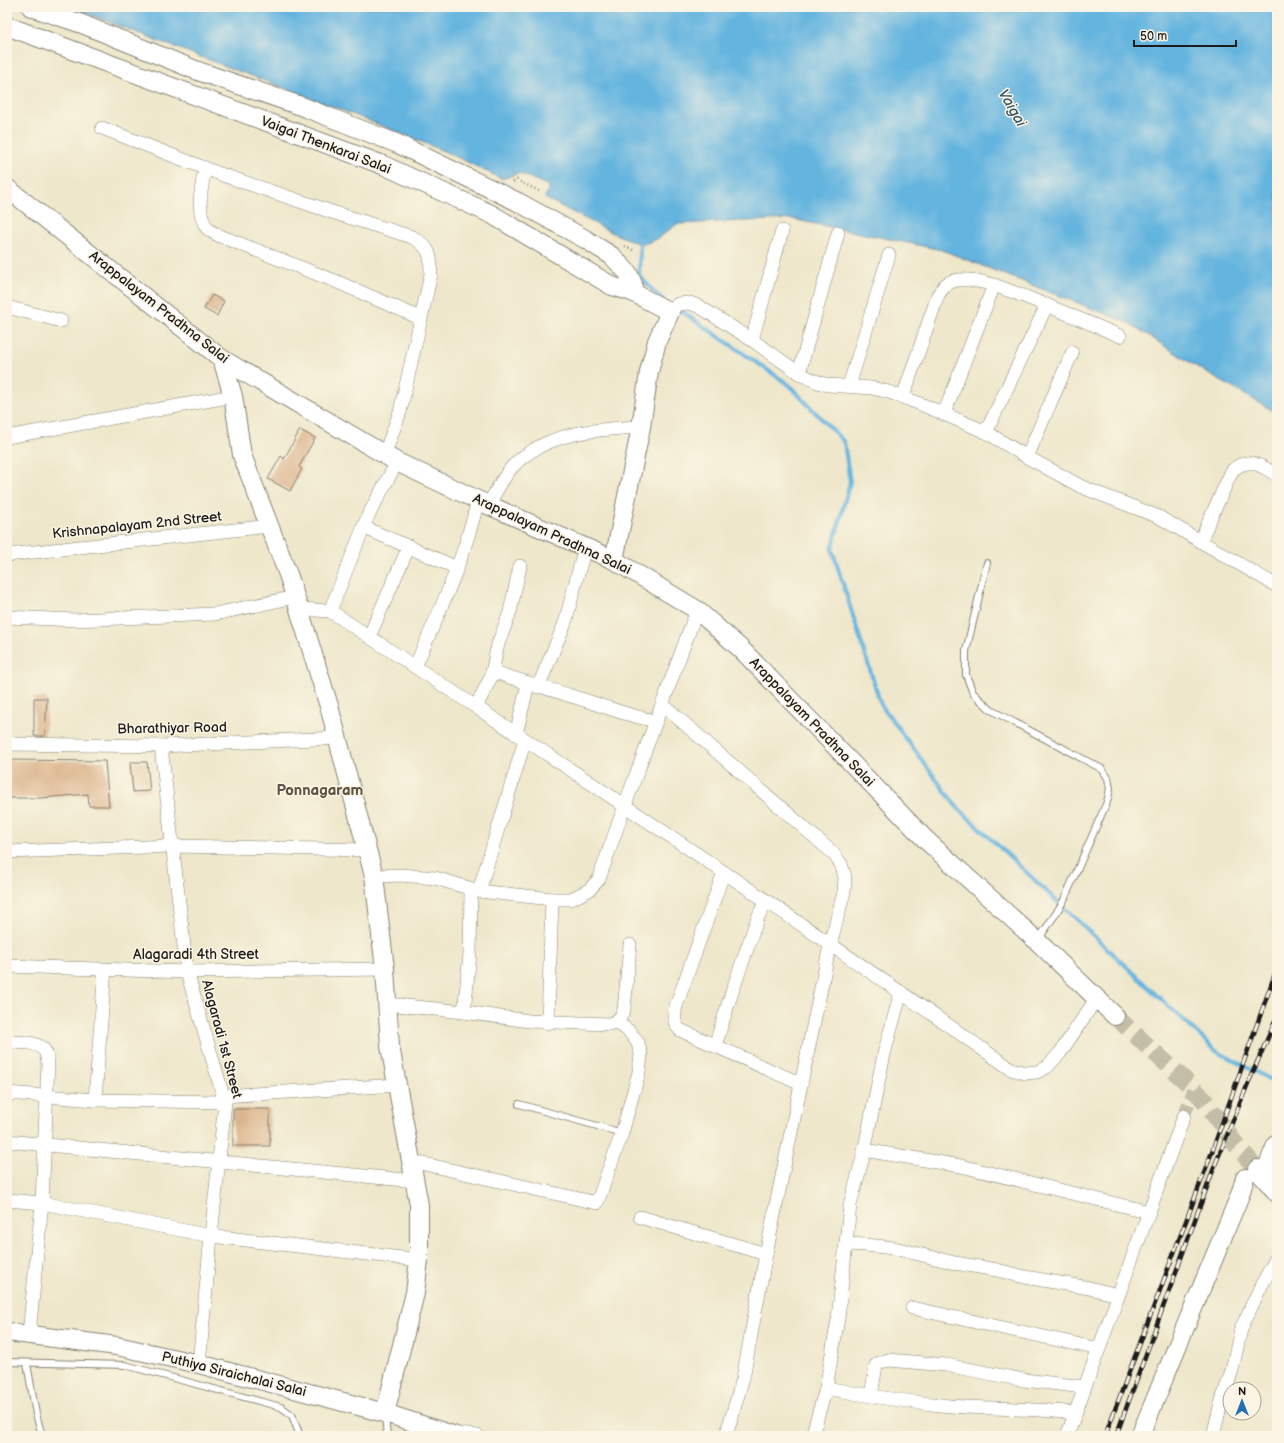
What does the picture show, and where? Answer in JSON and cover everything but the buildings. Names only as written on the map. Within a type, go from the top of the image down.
[{"type":"street","name":"Vaigai Thenkarai Salai","points":[[31,7],[82,24],[198,71],[301,106],[398,144],[518,202],[585,239],[612,256],[628,273],[633,284],[632,292]]},
{"type":"street","name":"Vaigai Thenkarai Salai","points":[[7,26],[383,165],[491,214],[612,286],[673,308]]},
{"type":"street","points":[[102,128],[205,168],[329,211],[412,237],[422,243],[428,250],[431,259],[431,274],[420,318],[391,458],[330,611]]},
{"type":"street","points":[[205,168],[200,208],[202,220],[207,229],[220,236],[336,281],[420,318]]},
{"type":"street","name":"Arappalayam Pradhna Salai","points":[[7,188],[222,359],[391,458],[483,502],[614,560],[697,610],[741,649],[926,840],[1037,941],[1115,1016]]},
{"type":"street","points":[[752,340],[782,231]]},
{"type":"street","points":[[799,373],[838,233]]},
{"type":"street","points":[[849,386],[889,255]]},
{"type":"street","points":[[903,397],[938,295],[945,284],[958,280],[974,280],[994,285],[1047,305],[1120,336]]},
{"type":"street","points":[[944,414],[994,285]]},
{"type":"street","points":[[614,560],[641,427],[649,372],[657,341],[673,308],[690,303],[700,307],[752,340],[799,373],[815,381],[828,385],[872,388],[903,397],[986,432],[1027,458],[1082,487],[1159,517],[1277,586]]},
{"type":"street","points":[[986,432],[1047,305]]},
{"type":"street","points":[[7,307],[61,321]]},
{"type":"street","points":[[1027,458],[1072,353]]},
{"type":"street","points":[[222,359],[233,396],[242,455],[289,577],[337,738],[374,876],[385,969],[390,1046],[419,1205],[419,1260],[415,1293],[385,1413]]},
{"type":"street","points":[[7,437],[233,396]]},
{"type":"street","points":[[415,667],[483,502],[512,467],[531,450],[561,437],[596,429],[641,427]]},
{"type":"street","points":[[1200,541],[1232,470],[1238,464],[1250,462],[1259,465],[1277,475]]},
{"type":"street","name":"Krishnapalayam 2nd Street","points":[[7,555],[270,526]]},
{"type":"street","points":[[363,527],[457,568]]},
{"type":"street","points":[[369,637],[409,546]]},
{"type":"street","points":[[464,1012],[475,890],[520,737],[533,685],[565,623],[585,547]]},
{"type":"street","points":[[476,707],[491,677],[498,644],[510,612],[520,566]]},
{"type":"street","points":[[7,616],[75,620],[215,614],[297,603],[330,611],[625,805],[901,992],[1011,1069],[1025,1073],[1037,1072],[1047,1067],[1060,1053],[1096,999]]},
{"type":"street","points":[[374,876],[400,875],[435,878],[475,890],[552,899],[571,899],[589,890],[599,879],[697,610]]},
{"type":"street","points":[[492,671],[608,709],[645,719],[656,720]]},
{"type":"street","points":[[662,704],[833,853],[841,864],[844,877],[844,892],[830,944],[800,1084],[743,1378],[726,1436]]},
{"type":"street","name":"Bharathiyar Road","points":[[7,744],[161,746],[337,738]]},
{"type":"street","name":"Alagaradi 1st Street","points":[[161,746],[187,972],[224,1099],[199,1364]]},
{"type":"street","points":[[7,852],[173,846],[368,850]]},
{"type":"street","points":[[724,872],[676,1006],[674,1020],[676,1026],[680,1030],[800,1084]]},
{"type":"street","points":[[548,1023],[552,899]]},
{"type":"street","points":[[715,1046],[758,917],[766,901]]},
{"type":"street","points":[[387,1004],[548,1023],[609,1024],[616,1022],[621,1018],[624,1010],[630,945]]},
{"type":"street","name":"Alagaradi 4th Street","points":[[7,966],[187,972],[385,969]]},
{"type":"street","points":[[95,1100],[105,969]]},
{"type":"street","points":[[812,1436],[826,1388],[838,1319],[850,1205],[864,1150],[884,1054],[901,992]]},
{"type":"street","points":[[411,1161],[597,1203],[622,1132],[639,1072],[641,1055],[638,1043],[629,1031],[616,1022]]},
{"type":"street","points":[[7,1042],[33,1044],[40,1047],[46,1053],[48,1063],[42,1203],[29,1334]]},
{"type":"street","points":[[7,1093],[95,1100],[224,1099],[398,1085]]},
{"type":"street","points":[[1067,1436],[1184,1116]]},
{"type":"street","points":[[7,1141],[415,1181]]},
{"type":"street","points":[[1140,1436],[1240,1195],[1277,1143]]},
{"type":"street","points":[[864,1150],[961,1166],[1149,1212]]},
{"type":"street","points":[[1255,1175],[1277,1193]]},
{"type":"street","points":[[7,1200],[42,1203],[211,1236],[419,1260]]},
{"type":"street","points":[[640,1217],[766,1254]]},
{"type":"street","points":[[846,1244],[866,1244],[894,1248],[955,1263],[1089,1288],[1118,1295]]},
{"type":"street","points":[[1213,1436],[1220,1407],[1232,1370],[1241,1329],[1261,1286],[1277,1258]]},
{"type":"street","points":[[912,1308],[1099,1349]]},
{"type":"street","name":"Puthiya Siraichalai Salai","points":[[7,1332],[117,1346],[199,1364],[385,1413],[450,1435]]},
{"type":"street","points":[[871,1396],[876,1365],[889,1360],[946,1365],[1001,1376],[1084,1387]]},
{"type":"street","points":[[826,1388],[871,1396],[951,1406],[1046,1410],[1075,1413]]},
{"type":"street","points":[[450,1435],[478,1436]]},
{"type":"lane","points":[[987,562],[966,651],[966,674],[973,693],[991,710],[1102,769],[1108,778],[1110,789],[1107,802],[1064,900],[1056,916],[1037,941]]},
{"type":"lane","points":[[519,1104],[622,1132]]},
{"type":"lane","points":[[7,1362],[27,1364],[124,1365],[281,1407],[292,1415],[300,1436]]},
{"type":"lane","points":[[27,1364],[36,1414],[42,1436]]},
{"type":"lane","points":[[385,1413],[387,1436]]},
{"type":"path","points":[[511,183],[517,180],[541,192]]},
{"type":"water","name":"Vaigai","points":[[71,7],[1277,7],[1277,413],[1205,372],[1129,323],[942,250],[792,219],[677,224],[660,237],[647,243],[640,244],[613,233],[545,198],[549,186],[519,173],[502,179],[451,154],[389,129]]},
{"type":"waterway","points":[[640,244],[639,275],[655,293],[663,299]]},
{"type":"waterway","points":[[677,308],[788,384],[844,442],[850,482],[832,549],[881,705],[956,806],[1216,1051],[1277,1083]]},
{"type":"tunnel","points":[[1115,1016],[1194,1089],[1204,1100],[1233,1141],[1257,1169]]},
{"type":"tunnel","points":[[1184,1116],[1194,1089]]},
{"type":"railway","points":[[1105,1436],[1209,1160],[1277,968]]},
{"type":"railway","points":[[1116,1436],[1215,1165],[1277,1017]]},
{"type":"district","name":"Ponnagaram","points":[[320,790]]}]
